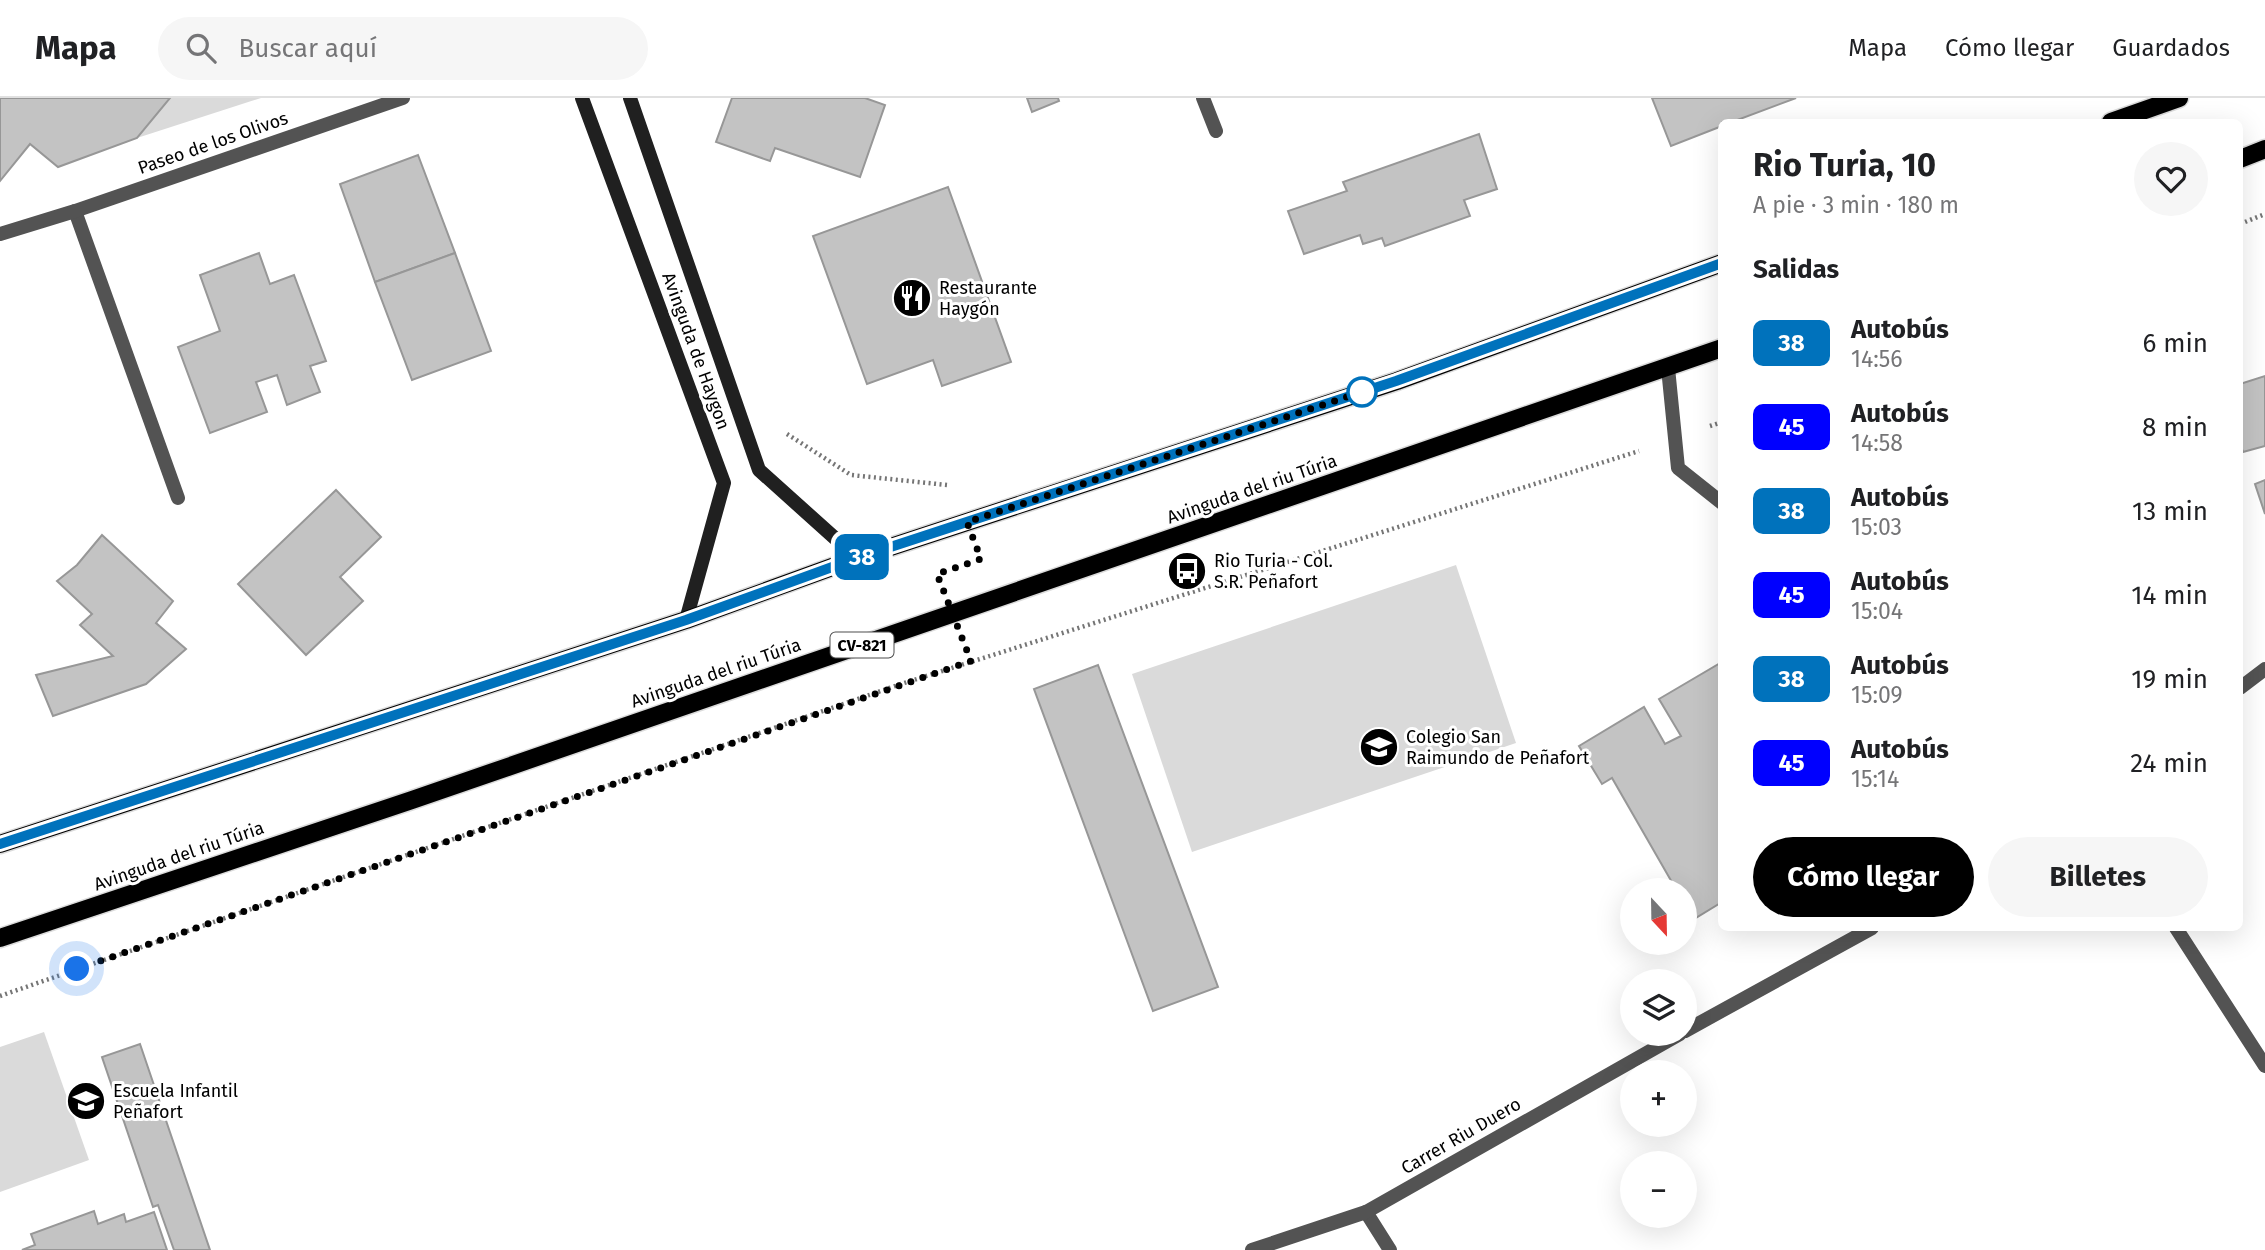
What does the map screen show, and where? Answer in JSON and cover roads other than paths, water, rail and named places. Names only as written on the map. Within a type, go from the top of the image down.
[{"type":"main road","points":[[2120,119],[2179,98]]},
{"type":"main road","points":[[2243,158],[2265,149]]},
{"type":"main road","points":[[0,844],[686,620],[857,558],[1396,381],[1718,264]]},
{"type":"main road","name":"Avinguda del riu Túria","points":[[0,939],[1718,349]]},
{"type":"street","name":"Paseo de los Olivos","points":[[0,234],[75,211],[403,98]]},
{"type":"street","name":"Avinguda de Haygon","points":[[582,98],[724,483],[686,620]]},
{"type":"street","name":"Avinguda de Haygon","points":[[630,98],[759,470],[857,558]]},
{"type":"street","points":[[1203,98],[1216,131]]},
{"type":"street","points":[[75,211],[178,498]]},
{"type":"street","points":[[1668,368],[1678,468],[1718,500]]},
{"type":"street","points":[[2243,686],[2265,669]]},
{"type":"street","points":[[1697,1024],[1867,931]]},
{"type":"street","points":[[2178,931],[2265,1066]]},
{"type":"street","name":"Carrer Riu Duero","points":[[1252,1250],[1366,1212],[1659,1046]]},
{"type":"street","points":[[1366,1212],[1390,1250]]},
{"type":"place","name":"Restaurante Haygón","points":[[912,298]]},
{"type":"place","name":"Rio Turia - Col. S.R. Peñafort","points":[[1187,571]]},
{"type":"place","name":"Colegio San Raimundo de Peñafort","points":[[1379,747]]},
{"type":"place","name":"Escuela Infantil Peñafort","points":[[86,1101]]}]
